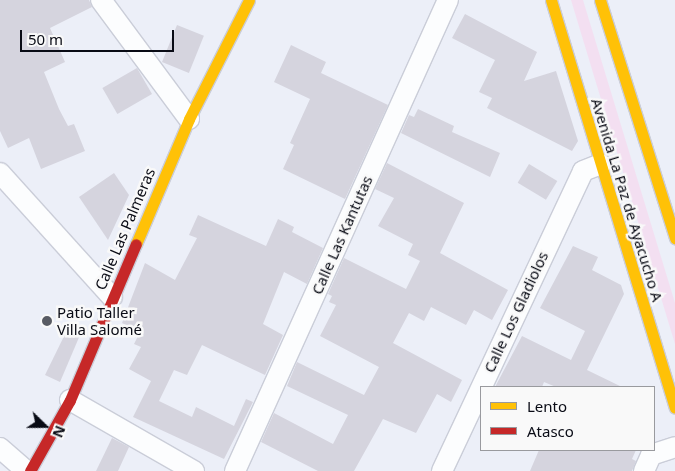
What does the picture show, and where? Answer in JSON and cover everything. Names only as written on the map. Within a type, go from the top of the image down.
[{"type":"main road","name":"Calle Las Palmeras","points":[[30,471],[52,436],[70,400],[189,119],[249,0]]},
{"type":"main road","name":"Avenida La Paz de Ayacucho A","points":[[552,0],[675,408]]},
{"type":"main road","points":[[600,0],[675,238]]},
{"type":"street","points":[[101,0],[189,119]]},
{"type":"street","name":"Calle Las Kantutas","points":[[235,471],[448,0]]},
{"type":"street","name":"Calle Los Gladiolos","points":[[482,386],[583,171],[601,164]]},
{"type":"street","points":[[0,173],[112,297]]},
{"type":"street","name":"Calle Los Gladiolos","points":[[442,471],[480,390]]},
{"type":"street","points":[[70,400],[194,471]]},
{"type":"street","points":[[644,471],[651,455],[675,447]]},
{"type":"street","points":[[0,448],[26,471]]},
{"type":"shaded area","points":[[571,0],[583,0],[675,303],[675,344]]},
{"type":"building","points":[[0,0],[89,0],[92,7],[50,28],[65,62],[44,72],[59,109],[68,126],[74,124],[85,151],[41,169],[29,138],[8,148],[0,131]]},
{"type":"building","points":[[465,14],[537,52],[524,81],[556,71],[578,141],[572,151],[487,108],[492,98],[479,92],[495,60],[452,38]]},
{"type":"building","points":[[177,25],[204,36],[189,73],[162,62]]},
{"type":"building","points":[[291,45],[326,62],[321,73],[388,105],[345,199],[283,169],[294,145],[290,143],[310,99],[274,82]]},
{"type":"building","points":[[137,68],[152,94],[117,114],[102,88]]},
{"type":"building","points":[[418,109],[454,126],[452,132],[500,153],[490,177],[401,133],[409,115],[414,117]]},
{"type":"building","points":[[387,163],[464,203],[440,253],[508,290],[492,320],[474,310],[466,325],[431,307],[424,321],[409,313],[393,343],[462,380],[451,402],[437,394],[416,433],[383,419],[354,471],[318,471],[261,442],[274,413],[333,444],[348,415],[287,386],[297,362],[364,395],[379,367],[320,336],[336,305],[329,302],[332,296],[328,294],[344,258],[406,289],[420,261],[408,255],[413,244],[378,226],[394,198],[375,189]]},
{"type":"building","points":[[529,164],[557,181],[546,200],[518,183]]},
{"type":"building","points":[[114,173],[129,195],[108,240],[79,197]]},
{"type":"building","points":[[198,215],[266,246],[278,219],[294,227],[292,232],[323,248],[307,284],[284,272],[263,324],[283,335],[265,375],[202,345],[187,375],[174,370],[159,401],[192,417],[196,407],[234,426],[246,399],[253,402],[224,459],[133,417],[151,381],[129,369],[141,347],[134,344],[140,332],[122,323],[145,263],[175,280],[197,238],[189,235]]},
{"type":"building","points":[[573,246],[598,257],[592,270],[621,285],[624,294],[587,370],[620,386],[554,386],[544,382],[542,386],[496,386],[522,336],[571,360],[585,331],[540,308]]},
{"type":"building","points":[[71,322],[83,328],[60,382],[45,375]]},
{"type":"building","points":[[112,438],[129,447],[118,471],[96,471]]},
{"type":"building","points":[[539,451],[636,451],[632,459],[636,461],[632,471],[530,471]]},
{"type":"traffic: slow","points":[[136,244],[189,119],[249,0]]},
{"type":"traffic: slow","points":[[551,0],[675,408]]},
{"type":"traffic: slow","points":[[600,0],[675,238]]},
{"type":"traffic: jam","points":[[30,471],[70,400],[136,244]]},
{"type":"place","name":"Patio Taller Villa Salomé","points":[[47,321]]}]
